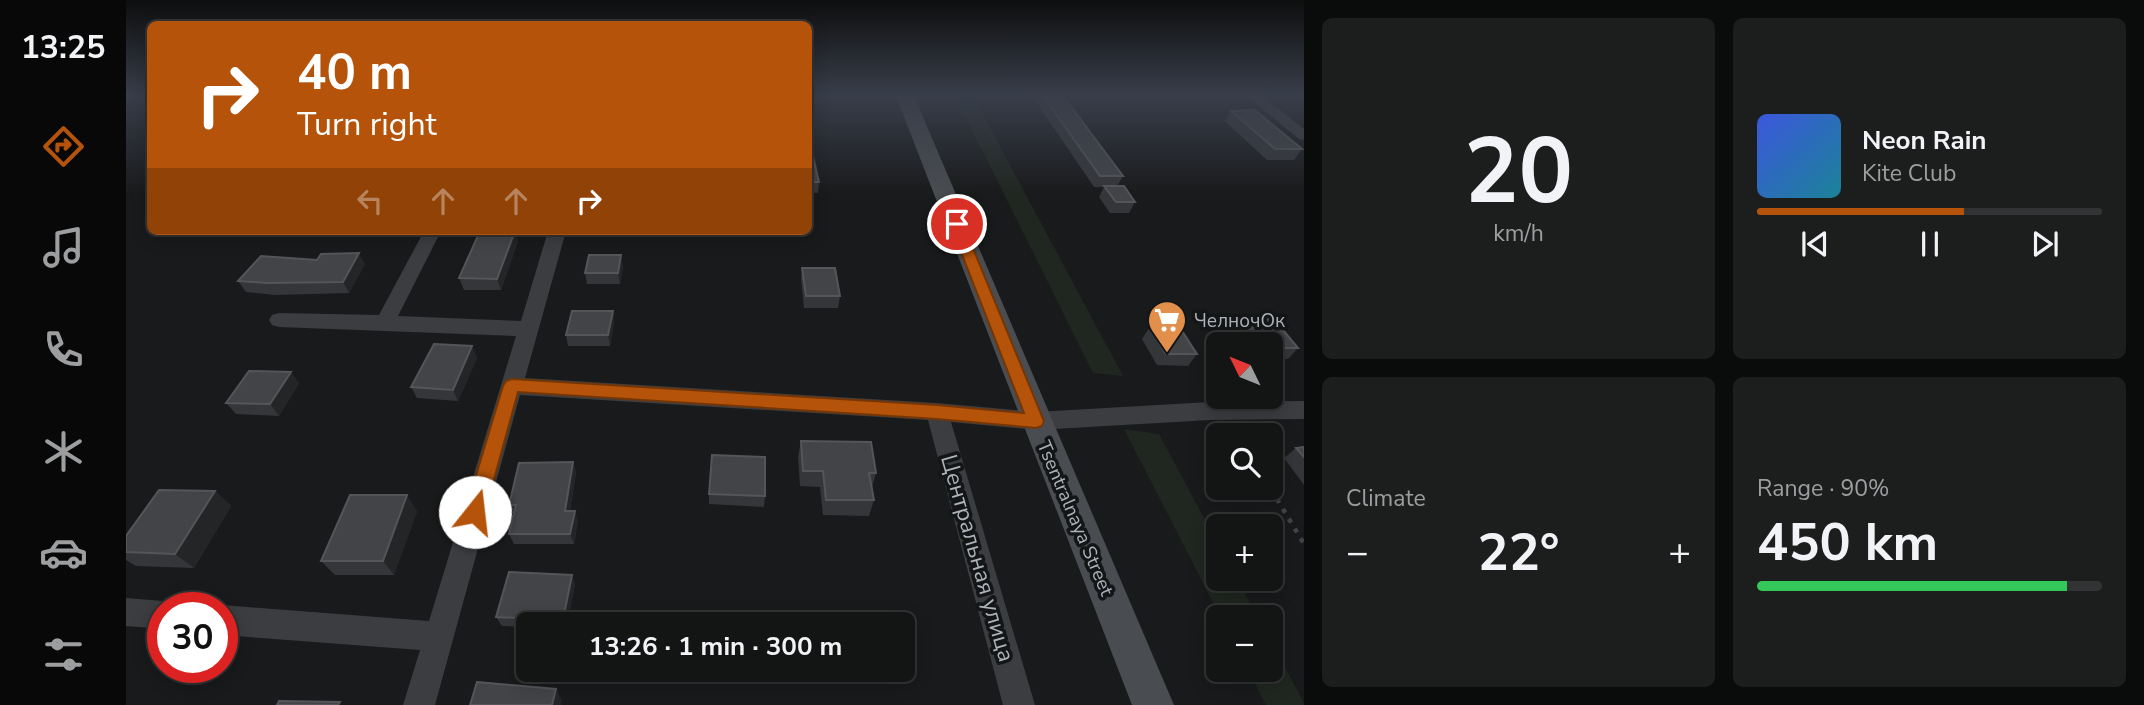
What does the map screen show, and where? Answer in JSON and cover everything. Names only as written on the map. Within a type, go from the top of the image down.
[{"type":"main road","name":"Tsentralnaya Street","points":[[918,129],[1153,705]]},
{"type":"street","points":[[385,322],[430,235]]},
{"type":"street","points":[[419,705],[556,235]]},
{"type":"street","points":[[279,320],[385,322],[529,330]]},
{"type":"street","points":[[512,386],[937,412],[1036,421],[1210,411],[1304,410]]},
{"type":"street","name":"Центральная улица","points":[[937,412],[1019,705]]},
{"type":"street","points":[[126,611],[147,613]]},
{"type":"street","points":[[238,621],[438,638]]},
{"type":"path","points":[[1277,500],[1304,544]]},
{"type":"shaded area","points":[[971,129],[991,129],[1123,376],[1093,373]]},
{"type":"shaded area","points":[[1124,429],[1159,434],[1206,522],[1206,589]]},
{"type":"shaded area","points":[[1207,591],[1243,591],[1251,605],[1214,605]]},
{"type":"shaded area","points":[[1283,664],[1304,705],[1266,705],[1254,682],[1283,682]]},
{"type":"building","points":[[1066,129],[1088,129],[1123,176],[1100,176]]},
{"type":"building","points":[[1252,129],[1278,129],[1302,149],[1275,149]]},
{"type":"building","points":[[812,152],[819,182],[812,182]]},
{"type":"building","points":[[1104,186],[1124,186],[1135,202],[1116,202]]},
{"type":"building","points":[[478,235],[514,235],[497,279],[459,278]]},
{"type":"building","points":[[359,253],[343,282],[238,281],[261,256],[317,260],[321,254]]},
{"type":"building","points":[[589,255],[621,255],[618,273],[585,273]]},
{"type":"building","points":[[802,268],[835,268],[840,296],[806,296]]},
{"type":"building","points":[[572,311],[613,311],[608,335],[566,335]]},
{"type":"building","points":[[1237,319],[1274,319],[1298,348],[1283,348],[1283,332],[1247,332]]},
{"type":"building","points":[[1150,327],[1180,328],[1197,354],[1166,354]]},
{"type":"building","points":[[434,344],[472,346],[453,390],[411,387]]},
{"type":"building","points":[[249,371],[291,372],[270,404],[226,403]]},
{"type":"building","points":[[801,441],[871,442],[876,473],[869,473],[874,500],[826,500],[823,471],[803,471]]},
{"type":"building","points":[[1304,447],[1304,457],[1296,448]]},
{"type":"building","points":[[712,455],[765,457],[765,496],[709,494]]},
{"type":"building","points":[[573,462],[565,511],[575,511],[570,534],[509,534],[516,505],[509,505],[519,463]]},
{"type":"building","points":[[159,490],[215,491],[175,554],[126,552],[126,536]]},
{"type":"building","points":[[350,495],[407,495],[383,561],[321,561]]},
{"type":"building","points":[[509,572],[572,575],[565,612],[516,612],[516,618],[496,617]]},
{"type":"building","points":[[477,682],[556,689],[552,705],[470,705]]},
{"type":"building","points":[[279,701],[340,702],[338,705],[277,705]]},
{"type":"place","name":"ЧелночОк","points":[[1167,354]]},
{"type":"route","points":[[475,512],[512,386],[937,412],[1036,421],[957,224]]}]
